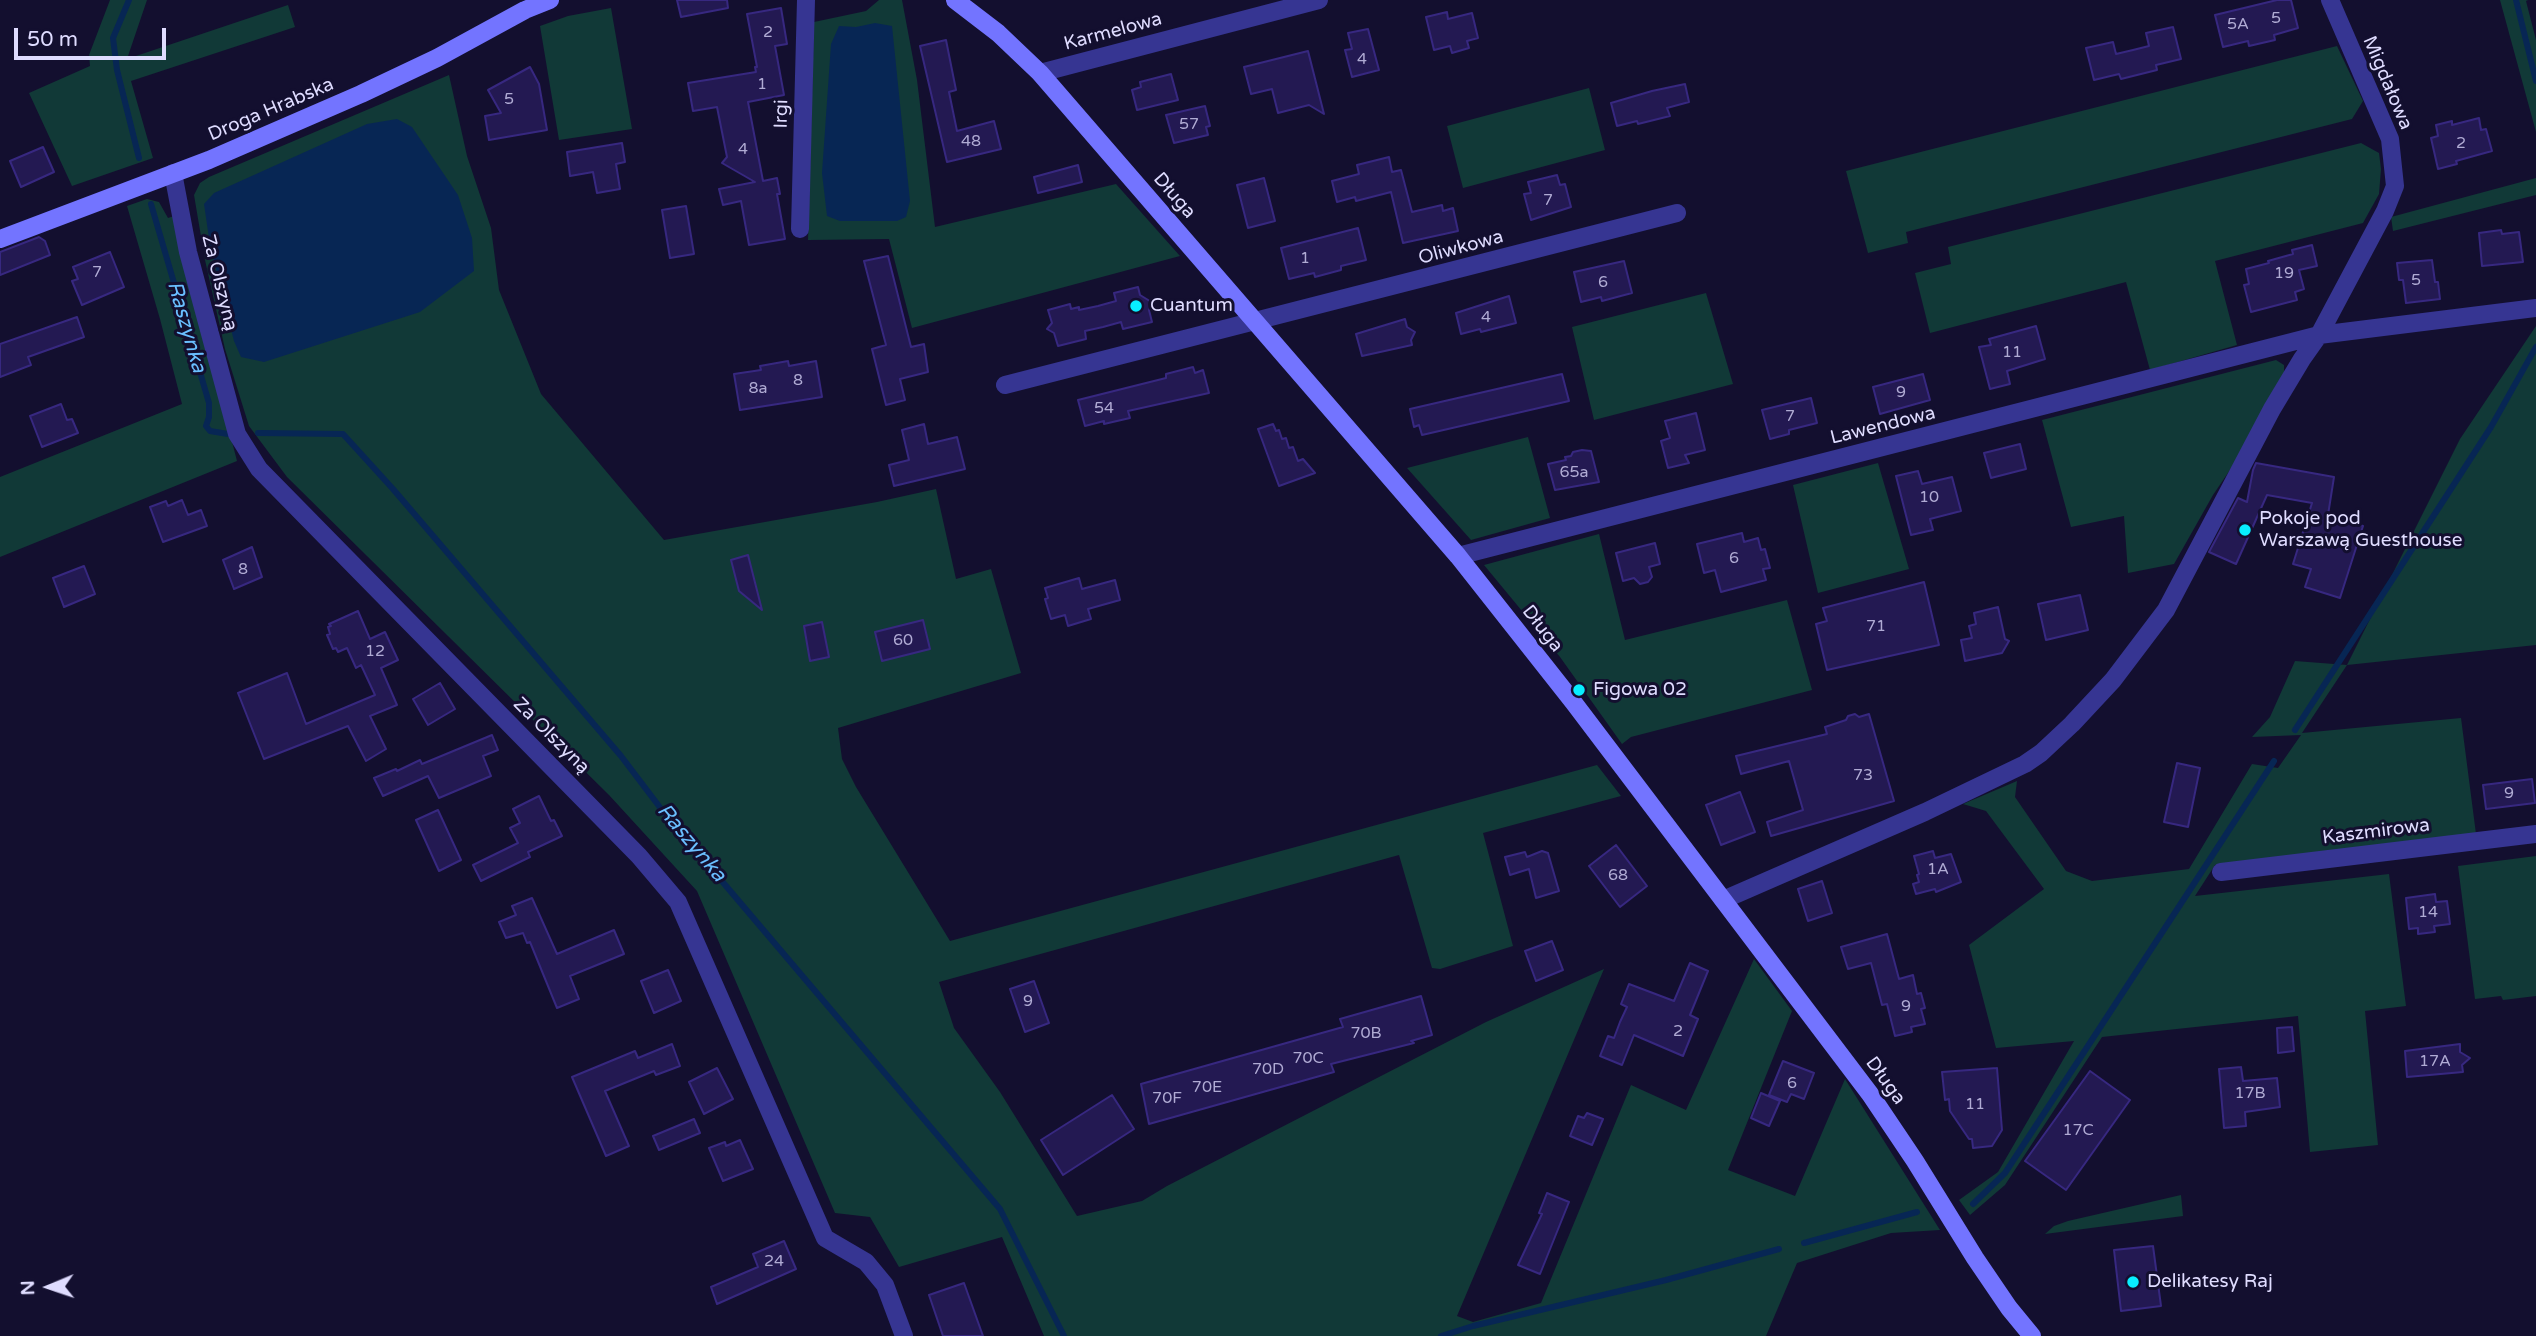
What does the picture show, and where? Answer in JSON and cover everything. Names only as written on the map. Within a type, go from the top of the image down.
[{"type":"street","name":"Droga Hrabska","points":[[0,239],[173,173],[399,77],[507,19],[550,0]]},
{"type":"street","name":"Irgi","points":[[800,229],[806,0]]},
{"type":"street","name":"Długa","points":[[955,0],[998,33],[1040,73],[1458,556],[1574,703],[1870,1094],[1975,1258],[2032,1336]]},
{"type":"street","name":"Karmelowa","points":[[1040,73],[1319,0]]},
{"type":"street","name":"Migdałowa","points":[[2319,335],[2385,211],[2395,186],[2390,139],[2330,0]]},
{"type":"street","name":"Za Olszyną","points":[[173,173],[188,252],[237,434],[259,469],[629,846],[678,902],[825,1238],[866,1262],[885,1284],[904,1336]]},
{"type":"street","name":"Oliwkowa","points":[[1005,385],[1677,213]]},
{"type":"street","name":"Lawendowa","points":[[1458,556],[2319,335],[2536,308]]},
{"type":"street","points":[[1723,900],[1925,812],[2025,764],[2072,724],[2113,680],[2166,610],[2272,409],[2319,335]]},
{"type":"street","name":"Kaszmirowa","points":[[2221,872],[2536,834]]},
{"type":"green space","points":[[110,0],[147,0],[127,59],[288,5],[295,27],[131,81],[153,158],[72,186],[29,93],[90,66],[89,55]]},
{"type":"green space","points":[[879,0],[902,0],[917,80],[935,227],[1116,184],[1180,256],[912,328],[889,239],[808,240],[814,22],[866,11]]},
{"type":"green space","points":[[2500,0],[2528,0],[2526,1],[2536,40],[2536,132]]},
{"type":"green space","points":[[611,8],[632,129],[559,140],[540,26],[568,16]]},
{"type":"green space","points":[[2337,46],[2363,101],[2352,119],[1906,232],[1908,243],[1868,253],[1846,171]]},
{"type":"green space","points":[[449,75],[467,156],[491,228],[499,290],[541,394],[664,540],[936,489],[956,579],[991,569],[1021,673],[838,728],[842,759],[856,787],[950,941],[1597,765],[1621,796],[1483,833],[1513,946],[1440,969],[1432,968],[1399,855],[939,982],[954,1028],[1000,1092],[1077,1216],[1142,1201],[1486,1022],[1604,969],[1457,1316],[1473,1322],[1541,1303],[1631,1085],[1686,1110],[1754,959],[1792,1011],[1728,1170],[1795,1196],[1845,1079],[1940,1230],[1891,1233],[1797,1263],[1766,1336],[1044,1336],[1002,1237],[899,1267],[870,1217],[835,1213],[697,891],[609,795],[287,477],[249,426],[225,349],[205,260],[194,195],[200,183]]},
{"type":"green space","points":[[1589,88],[1605,150],[1463,188],[1447,126]]},
{"type":"green space","points":[[2361,143],[2379,153],[2381,169],[2379,194],[2363,223],[2215,261],[2237,345],[2150,370],[2126,282],[1930,333],[1915,273],[1951,264],[1948,247]]},
{"type":"green space","points":[[2536,178],[2536,195],[2393,231],[2391,217]]},
{"type":"green space","points":[[147,199],[159,202],[168,218],[174,216],[237,461],[0,557],[0,477],[182,404],[127,206]]},
{"type":"green space","points":[[1706,293],[1733,384],[1594,420],[1572,327]]},
{"type":"green space","points":[[2536,326],[2536,645],[2347,665],[2460,439]]},
{"type":"green space","points":[[2276,360],[2284,365],[2284,377],[2174,564],[2128,573],[2124,516],[2071,527],[2042,420]]},
{"type":"green space","points":[[1528,437],[1550,518],[1471,540],[1407,468]]},
{"type":"green space","points":[[1878,463],[1909,569],[1818,593],[1793,485]]},
{"type":"green space","points":[[1599,534],[1625,640],[1787,600],[1812,690],[1631,737],[1622,744],[1560,657],[1484,565]]},
{"type":"green space","points":[[2295,661],[2347,665],[2302,733],[2461,718],[2476,834],[2215,865],[2195,896],[2389,874],[2406,1006],[2365,1011],[2378,1145],[2310,1152],[2298,1016],[2102,1037],[2005,1185],[1970,1215],[1959,1200],[1998,1172],[2074,1041],[1996,1048],[1969,945],[2044,889],[1986,811],[1963,804],[2017,781],[2015,797],[2066,871],[2092,881],[2189,869],[2252,764],[2278,768],[2301,735],[2252,737],[2270,717]]},
{"type":"green space","points":[[2536,856],[2536,996],[2503,1000],[2501,996],[2475,999],[2458,866]]},
{"type":"green space","points":[[2181,1195],[2183,1216],[2045,1234],[2054,1226],[2068,1221]]},
{"type":"water","points":[[875,23],[892,26],[910,201],[906,217],[897,221],[840,221],[827,216],[822,173],[831,44],[839,26],[856,27]]},
{"type":"water","points":[[397,119],[412,127],[458,195],[472,238],[474,271],[420,312],[264,362],[241,357],[234,341],[210,245],[204,204],[214,193],[367,124]]},
{"type":"building","points":[[677,0],[727,0],[728,8],[681,17]]},
{"type":"building","points":[[2277,0],[2291,0],[2298,28],[2274,35],[2275,40],[2249,46],[2248,41],[2223,47],[2215,15]]},
{"type":"building","points":[[781,8],[787,44],[775,46],[784,95],[748,102],[763,181],[777,178],[785,239],[749,245],[741,201],[723,205],[719,189],[755,182],[722,163],[727,157],[717,107],[693,111],[688,83],[756,72],[747,14]]},
{"type":"building","points":[[1447,12],[1448,19],[1472,13],[1478,38],[1467,41],[1469,48],[1452,53],[1450,46],[1434,50],[1426,17]]},
{"type":"building","points":[[2173,27],[2181,59],[2156,65],[2157,70],[2121,79],[2119,74],[2094,80],[2086,48],[2113,42],[2116,54],[2133,50],[2149,46],[2146,33]]},
{"type":"building","points":[[1368,29],[1379,70],[1352,77],[1345,50],[1352,49],[1348,33]]},
{"type":"building","points":[[946,40],[956,90],[949,92],[957,131],[994,121],[1001,149],[947,162],[920,46]]},
{"type":"building","points":[[1308,51],[1324,114],[1309,105],[1278,113],[1272,89],[1251,94],[1244,67]]},
{"type":"building","points":[[530,67],[539,84],[547,130],[489,140],[485,116],[501,113],[488,90]]},
{"type":"building","points":[[1171,74],[1178,100],[1137,110],[1132,90],[1141,87],[1140,82]]},
{"type":"building","points":[[1685,84],[1689,102],[1667,108],[1670,116],[1617,126],[1611,103]]},
{"type":"building","points":[[1205,106],[1210,126],[1206,127],[1208,135],[1174,143],[1166,115]]},
{"type":"building","points":[[2479,118],[2481,130],[2486,129],[2492,151],[2438,169],[2431,138],[2438,136],[2436,125],[2452,121],[2452,125]]},
{"type":"building","points":[[622,143],[625,162],[616,164],[620,189],[597,193],[593,172],[570,176],[567,152]]},
{"type":"building","points":[[43,147],[54,172],[21,187],[10,161]]},
{"type":"building","points":[[1389,157],[1392,172],[1401,170],[1412,212],[1442,205],[1443,211],[1453,208],[1458,231],[1403,243],[1391,192],[1356,201],[1355,197],[1337,202],[1332,181],[1359,174],[1357,165]]},
{"type":"building","points":[[1078,165],[1082,182],[1038,193],[1034,177]]},
{"type":"building","points":[[1557,175],[1560,185],[1565,184],[1571,207],[1531,220],[1524,194],[1531,193],[1528,182]]},
{"type":"building","points":[[1264,178],[1275,221],[1248,228],[1237,185]]},
{"type":"building","points":[[686,206],[694,254],[670,258],[662,210]]},
{"type":"building","points":[[1358,228],[1366,260],[1341,266],[1341,270],[1315,277],[1314,273],[1289,279],[1281,248]]},
{"type":"building","points":[[2501,230],[2502,234],[2519,232],[2523,262],[2482,266],[2479,233]]},
{"type":"building","points":[[39,237],[45,241],[50,255],[0,275],[0,252]]},
{"type":"building","points":[[2312,245],[2317,266],[2299,270],[2304,289],[2295,292],[2297,300],[2251,312],[2244,285],[2249,284],[2246,269],[2269,263],[2268,261],[2293,254],[2292,250]]},
{"type":"building","points":[[110,252],[124,287],[82,305],[72,281],[78,279],[73,267]]},
{"type":"building","points":[[888,256],[911,347],[924,344],[928,372],[900,379],[905,400],[886,405],[872,349],[886,345],[864,261]]},
{"type":"building","points":[[2432,260],[2440,299],[2406,303],[2403,280],[2399,280],[2397,263]]},
{"type":"building","points":[[1624,261],[1632,293],[1602,301],[1601,297],[1581,302],[1574,272]]},
{"type":"building","points":[[1138,287],[1140,295],[1153,303],[1149,310],[1152,322],[1123,329],[1121,322],[1085,331],[1086,339],[1058,346],[1054,333],[1047,329],[1052,323],[1048,310],[1070,304],[1071,309],[1079,307],[1079,310],[1098,306],[1116,301],[1114,293]]},
{"type":"building","points":[[1509,296],[1516,323],[1461,334],[1456,313]]},
{"type":"building","points":[[77,317],[84,337],[28,357],[31,365],[0,377],[0,344]]},
{"type":"building","points":[[1405,319],[1407,327],[1415,332],[1412,345],[1362,356],[1356,334]]},
{"type":"building","points":[[2036,326],[2045,359],[2007,371],[2010,384],[1990,389],[1979,347],[1991,345],[1989,339]]},
{"type":"building","points":[[788,361],[789,366],[816,361],[822,397],[740,410],[734,374],[761,370],[760,366]]},
{"type":"building","points":[[1193,367],[1195,373],[1203,370],[1209,393],[1128,411],[1130,418],[1085,426],[1078,400],[1166,378],[1166,374]]},
{"type":"building","points":[[1562,374],[1569,401],[1422,435],[1419,425],[1414,427],[1410,409]]},
{"type":"building","points":[[1923,374],[1930,400],[1880,414],[1873,387]]},
{"type":"building","points":[[1811,398],[1817,423],[1789,430],[1789,434],[1770,439],[1762,410]]},
{"type":"building","points":[[61,404],[67,420],[72,419],[78,433],[42,447],[30,416]]},
{"type":"building","points":[[1696,413],[1705,450],[1685,455],[1689,463],[1668,468],[1661,441],[1670,438],[1665,421]]},
{"type":"building","points":[[924,424],[928,444],[957,437],[965,469],[894,486],[889,465],[909,460],[902,430]]},
{"type":"building","points":[[1273,424],[1282,439],[1286,438],[1289,448],[1293,447],[1298,461],[1303,459],[1315,473],[1279,486],[1258,429]]},
{"type":"building","points":[[2020,444],[2026,469],[1991,478],[1984,453]]},
{"type":"building","points":[[1591,451],[1599,482],[1555,490],[1548,464],[1566,460],[1565,457],[1571,456],[1573,452]]},
{"type":"building","points":[[2256,463],[2334,477],[2328,515],[2363,526],[2340,598],[2305,587],[2311,569],[2293,564],[2312,503],[2267,495],[2236,564],[2209,552],[2238,498],[2247,502]]},
{"type":"building","points":[[1918,471],[1922,484],[1952,477],[1961,511],[1930,519],[1933,530],[1911,535],[1896,476]]},
{"type":"building","points":[[182,500],[188,515],[201,510],[207,526],[163,542],[150,507],[166,501],[168,506]]},
{"type":"building","points":[[1742,533],[1744,542],[1758,538],[1761,550],[1765,549],[1770,568],[1763,569],[1766,580],[1721,592],[1715,570],[1704,573],[1697,544]]},
{"type":"building","points":[[1655,543],[1660,564],[1649,567],[1652,577],[1648,582],[1640,584],[1634,578],[1623,581],[1616,553]]},
{"type":"building","points":[[252,547],[262,577],[234,589],[223,560]]},
{"type":"building","points":[[748,555],[762,610],[739,591],[731,560]]},
{"type":"building","points":[[84,566],[95,594],[64,607],[53,578]]},
{"type":"building","points":[[1079,578],[1082,589],[1115,580],[1120,600],[1088,609],[1091,619],[1068,626],[1065,615],[1051,619],[1045,588]]},
{"type":"building","points":[[1924,582],[1939,645],[1827,670],[1816,624],[1827,621],[1823,608]]},
{"type":"building","points":[[2080,595],[2088,630],[2046,640],[2038,604]]},
{"type":"building","points":[[1998,607],[2005,639],[2009,641],[2002,653],[1965,661],[1961,640],[1972,638],[1969,626],[1976,624],[1974,613]]},
{"type":"building","points":[[358,611],[370,639],[385,632],[398,660],[381,668],[397,705],[370,716],[386,749],[366,761],[348,726],[264,759],[238,693],[287,673],[306,724],[375,695],[361,665],[356,668],[347,648],[338,652],[336,648],[333,649],[327,635],[330,634],[329,624]]},
{"type":"building","points":[[923,620],[930,649],[882,661],[875,632]]},
{"type":"building","points":[[822,622],[829,657],[810,661],[804,626]]},
{"type":"building","points":[[440,683],[455,709],[428,725],[413,699]]},
{"type":"building","points":[[1855,714],[1859,717],[1869,714],[1894,801],[1771,836],[1767,822],[1803,810],[1789,761],[1741,774],[1736,756],[1827,734],[1825,727]]},
{"type":"building","points":[[492,735],[498,750],[483,756],[491,776],[439,798],[428,776],[383,796],[374,778],[420,760],[422,764]]},
{"type":"building","points":[[2177,763],[2200,768],[2188,827],[2164,822]]},
{"type":"building","points":[[2532,779],[2535,803],[2486,809],[2483,785]]},
{"type":"building","points":[[1740,792],[1755,832],[1721,845],[1706,805]]},
{"type":"building","points":[[539,796],[562,836],[528,852],[530,857],[481,881],[473,865],[518,843],[510,828],[520,823],[513,809]]},
{"type":"building","points":[[438,810],[461,860],[439,871],[416,820]]},
{"type":"building","points":[[1616,845],[1647,886],[1620,907],[1589,866]]},
{"type":"building","points":[[1542,851],[1548,853],[1559,891],[1536,898],[1529,869],[1510,875],[1505,857],[1525,852],[1527,857]]},
{"type":"building","points":[[1933,851],[1935,858],[1951,854],[1961,882],[1936,892],[1935,889],[1916,894],[1913,884],[1919,882],[1919,874],[1914,856]]},
{"type":"building","points":[[1822,881],[1832,913],[1808,921],[1798,889]]},
{"type":"building","points":[[2435,894],[2436,902],[2447,901],[2450,924],[2434,926],[2435,932],[2418,934],[2418,928],[2409,929],[2406,898]]},
{"type":"building","points":[[532,898],[557,954],[614,930],[624,954],[570,976],[579,999],[557,1008],[530,942],[527,943],[523,933],[506,938],[499,922],[516,915],[512,906]]},
{"type":"building","points":[[1887,934],[1899,979],[1913,975],[1917,994],[1921,993],[1925,1008],[1921,1009],[1925,1024],[1911,1027],[1912,1032],[1895,1036],[1887,1004],[1882,1005],[1871,963],[1848,969],[1841,947]]},
{"type":"building","points":[[1552,941],[1563,970],[1536,981],[1525,951]]},
{"type":"building","points":[[1690,963],[1708,971],[1690,1015],[1698,1019],[1683,1056],[1634,1035],[1622,1065],[1600,1056],[1608,1036],[1614,1038],[1627,1007],[1621,1004],[1629,984],[1674,1001]]},
{"type":"building","points":[[668,970],[681,1001],[654,1013],[641,981]]},
{"type":"building","points":[[1034,981],[1049,1023],[1025,1032],[1010,989]]},
{"type":"building","points":[[1421,996],[1432,1035],[1411,1041],[1414,1043],[1331,1064],[1334,1072],[1149,1124],[1141,1084],[1343,1027],[1340,1019]]},
{"type":"building","points":[[2292,1027],[2294,1051],[2278,1053],[2277,1028]]},
{"type":"building","points":[[672,1044],[680,1066],[656,1075],[654,1071],[605,1091],[629,1146],[606,1156],[572,1077],[635,1051],[638,1058]]},
{"type":"building","points":[[2460,1044],[2460,1052],[2470,1058],[2462,1065],[2463,1072],[2407,1077],[2405,1051]]},
{"type":"building","points":[[1783,1061],[1814,1073],[1804,1099],[1791,1094],[1787,1102],[1769,1095]]},
{"type":"building","points":[[2241,1067],[2243,1081],[2277,1078],[2280,1107],[2245,1112],[2246,1126],[2224,1128],[2219,1069]]},
{"type":"building","points":[[717,1068],[733,1099],[704,1114],[689,1082]]},
{"type":"building","points":[[1997,1068],[2002,1130],[1992,1146],[1973,1148],[1972,1139],[1969,1139],[1950,1111],[1949,1099],[1945,1100],[1942,1072]]},
{"type":"building","points":[[2090,1071],[2130,1100],[2066,1190],[2025,1161]]},
{"type":"building","points":[[1761,1093],[1780,1101],[1769,1126],[1751,1118]]},
{"type":"building","points":[[1112,1095],[1134,1129],[1063,1175],[1041,1140]]},
{"type":"building","points":[[1587,1113],[1603,1119],[1592,1145],[1570,1136],[1578,1116],[1584,1118]]},
{"type":"building","points":[[694,1119],[700,1133],[659,1150],[653,1136]]},
{"type":"building","points":[[740,1140],[753,1169],[723,1181],[709,1148],[725,1142],[726,1146]]},
{"type":"building","points":[[1547,1193],[1569,1202],[1540,1274],[1518,1265],[1542,1214],[1539,1213]]},
{"type":"building","points":[[784,1241],[796,1269],[717,1304],[711,1287],[758,1267],[753,1254]]},
{"type":"building","points":[[2153,1246],[2161,1306],[2121,1311],[2114,1250]]},
{"type":"building","points":[[964,1283],[983,1336],[943,1336],[929,1295]]},
{"type":"waterway","name":"Raszynka","points":[[129,0],[113,38],[117,70],[139,158]]},
{"type":"waterway","points":[[2516,0],[2536,81]]},
{"type":"waterway","name":"Raszynka","points":[[151,204],[209,403],[206,426],[210,431],[228,434]]},
{"type":"waterway","points":[[2295,730],[2491,427],[2536,347]]},
{"type":"waterway","name":"Raszynka","points":[[258,433],[343,434],[393,489],[621,756],[665,814],[1000,1209],[1064,1336]]},
{"type":"waterway","points":[[1973,1204],[2005,1173],[2274,761]]},
{"type":"waterway","points":[[1804,1243],[1917,1212]]},
{"type":"waterway","points":[[1441,1336],[1779,1249]]},
{"type":"place","name":"Cuantum","points":[[1136,306]]},
{"type":"place","name":"Pokoje pod Warszawą Guesthouse","points":[[2245,530]]},
{"type":"place","name":"Figowa 02","points":[[1579,690]]},
{"type":"place","name":"Delikatesy Raj","points":[[2133,1282]]}]
